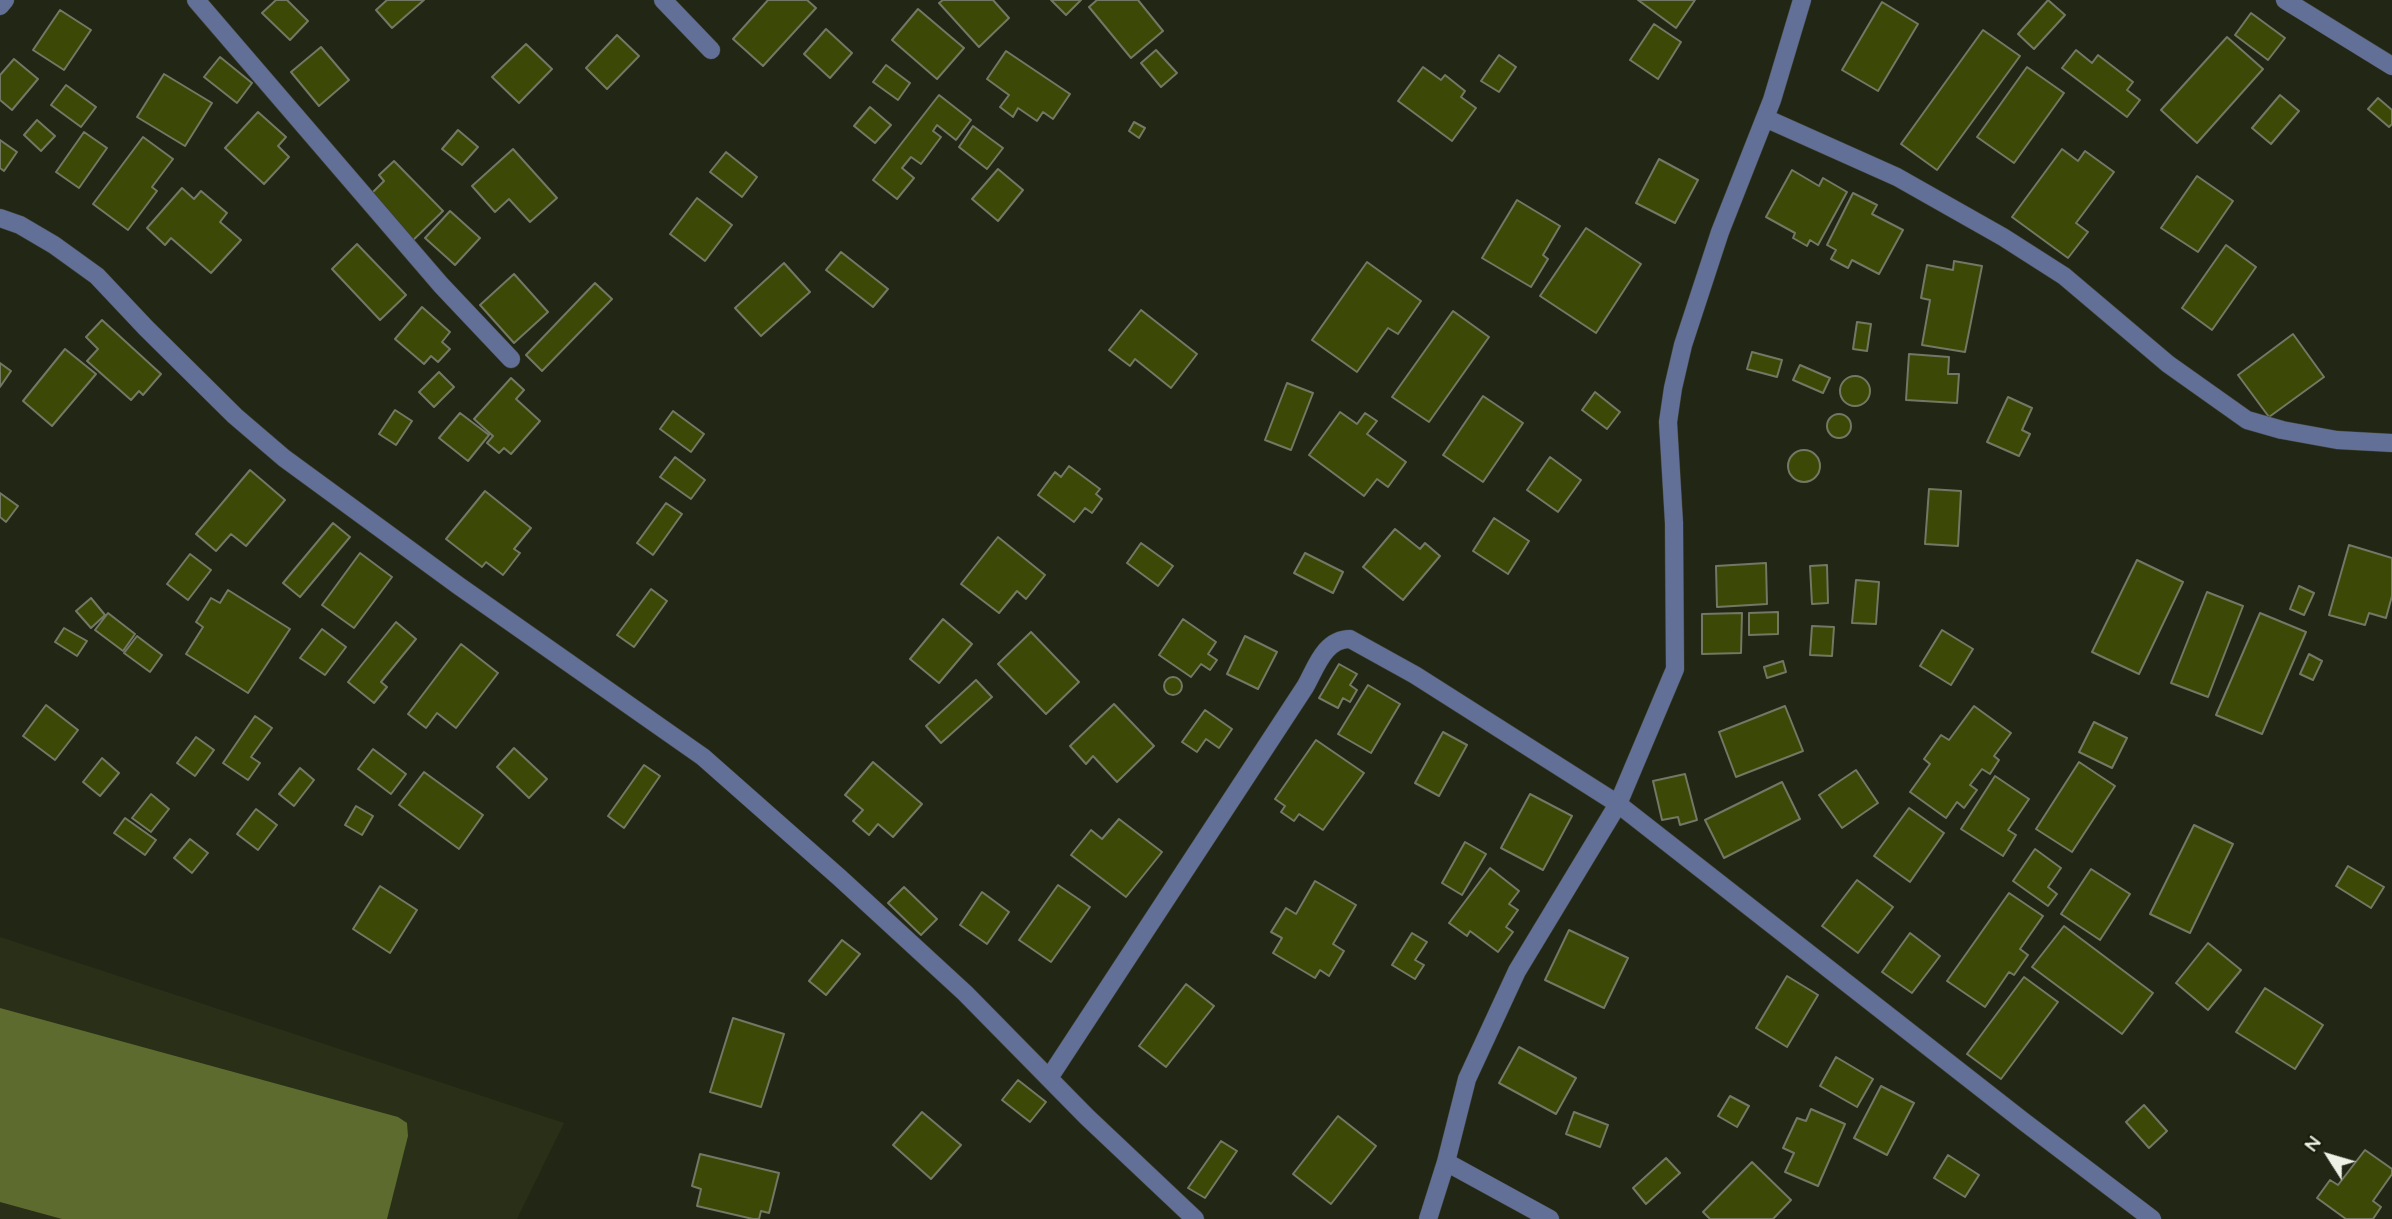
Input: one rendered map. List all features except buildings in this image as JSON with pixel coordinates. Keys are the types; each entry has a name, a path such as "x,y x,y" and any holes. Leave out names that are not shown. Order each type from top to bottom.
{"street":[{"path":"0,6 5,0"},
{"path":"196,0 441,285 511,359"},
{"path":"663,0 711,50"},
{"path":"1428,1219 1446,1162 1466,1079 1517,971 1618,804 1675,668 1674,523 1668,422 1673,388 1683,345 1720,232 1765,118 1802,0"},
{"path":"2285,0 2392,66"},
{"path":"1765,118 1897,177 2003,237 2064,276 2168,364 2247,420 2282,430 2337,440 2392,443"},
{"path":"0,218 20,225 54,245 97,276 235,416 284,458 459,586 703,757 965,993 1049,1079 1195,1219"},
{"path":"1049,1079 1305,687 1328,646 1339,639 1350,639 1415,675 1618,804 2152,1219"},
{"path":"1446,1162 1550,1219"}],"shaded area":[{"path":"0,937 564,1123 517,1219 0,1219"},
{"path":"0,1008 398,1117 407,1123 408,1136 387,1219 62,1219 0,1202"}]}
